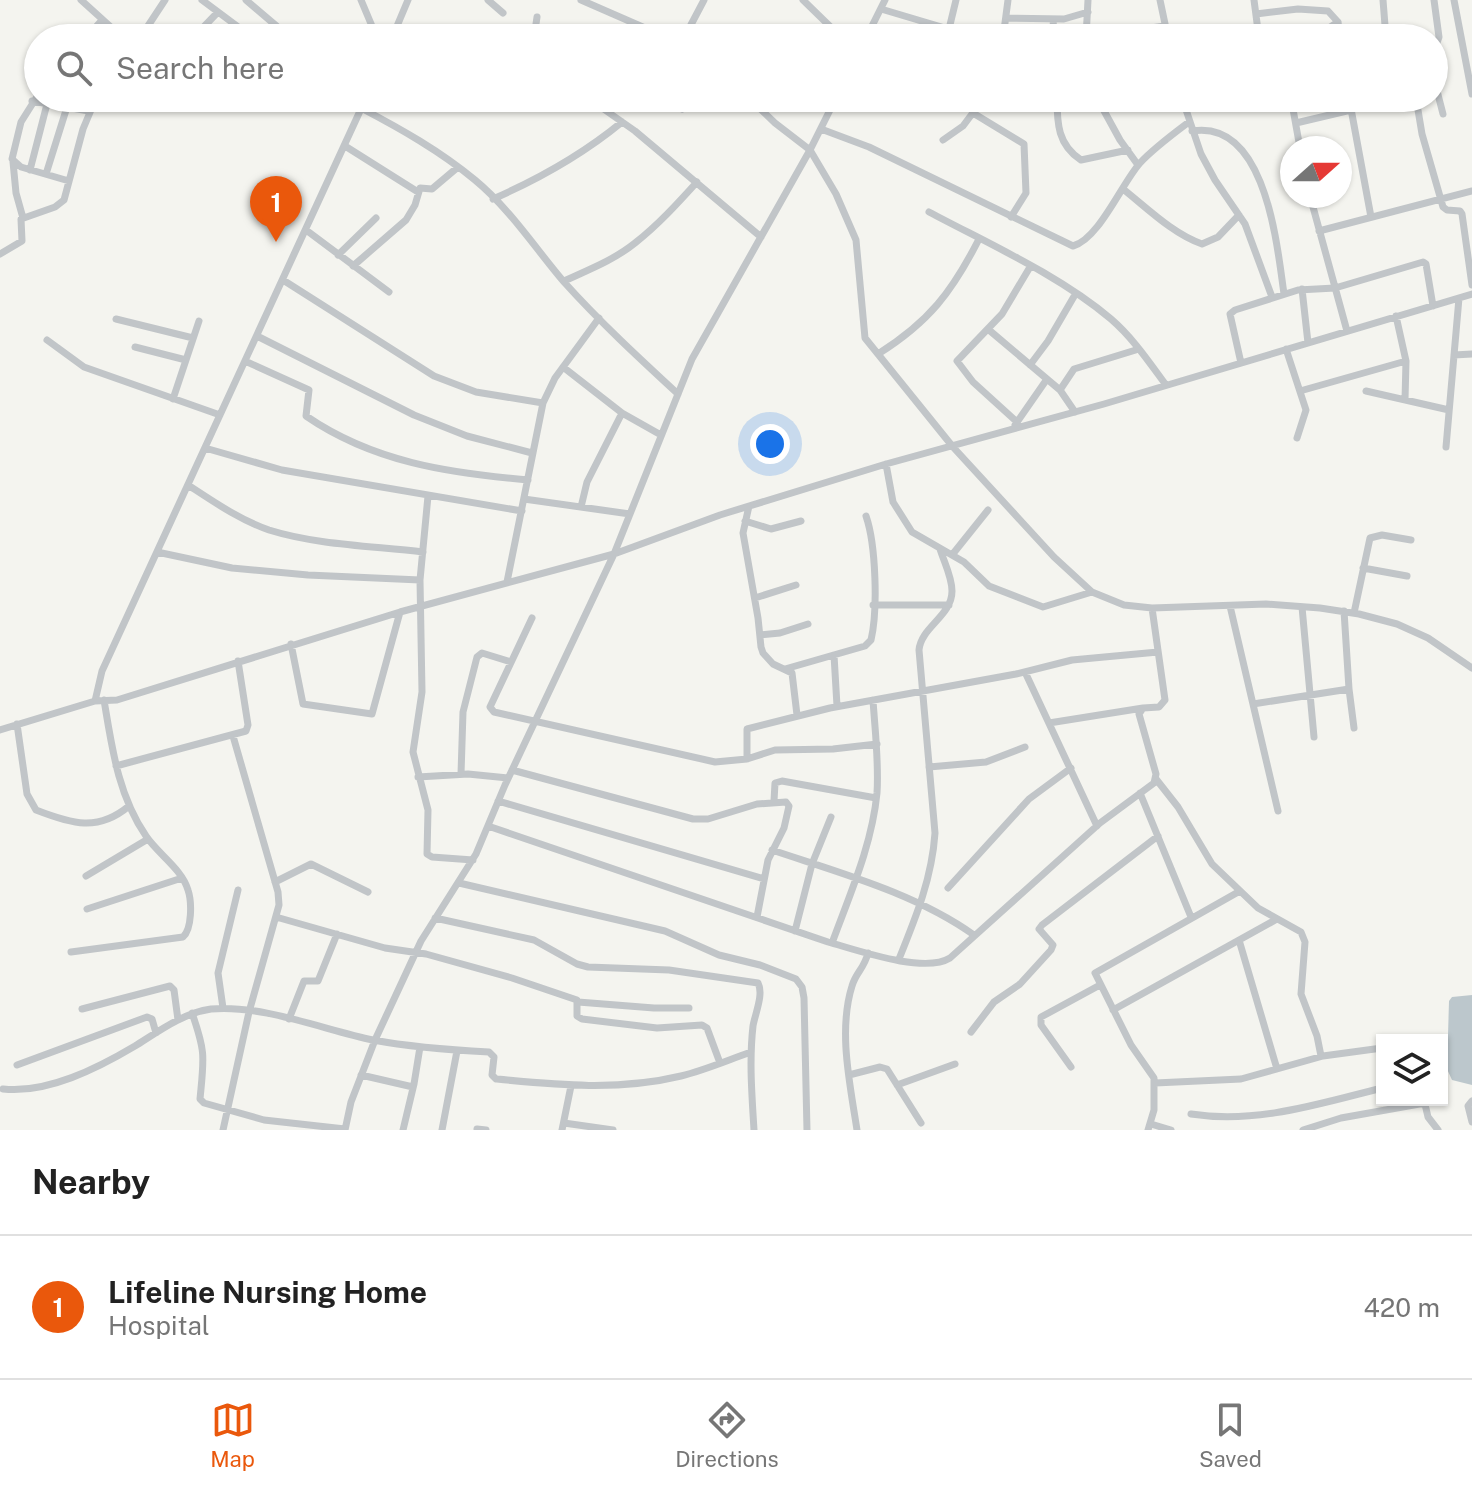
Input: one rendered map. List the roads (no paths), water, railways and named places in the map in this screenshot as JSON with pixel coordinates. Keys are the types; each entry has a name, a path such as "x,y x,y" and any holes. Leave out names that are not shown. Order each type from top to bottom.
{"street":[{"path":"81,0 107,24"},
{"path":"149,24 165,0"},
{"path":"202,0 234,24"},
{"path":"246,0 274,24"},
{"path":"361,0 371,24"},
{"path":"398,24 408,0"},
{"path":"488,0 503,13"},
{"path":"581,0 636,24"},
{"path":"691,24 704,0"},
{"path":"803,0 828,24"},
{"path":"873,24 885,0"},
{"path":"950,24 956,0"},
{"path":"1005,24 1008,0"},
{"path":"1087,24 1088,0"},
{"path":"1160,0 1165,24"},
{"path":"1254,0 1257,24"},
{"path":"1383,0 1385,24"},
{"path":"1434,0 1438,24"},
{"path":"1454,0 1472,90"},
{"path":"881,9 932,24"},
{"path":"1256,14 1319,9 1328,11 1338,22 1335,24"},
{"path":"206,24 218,12"},
{"path":"1006,18 1053,19 1088,12"},
{"path":"536,24 537,17"},
{"path":"1053,19 1053,24"},
{"path":"98,24 102,20"},
{"path":"23,218 14,185 13,162 15,139 27,112"},
{"path":"30,170 45,112"},
{"path":"46,174 65,112"},
{"path":"0,254 22,241 20,223 23,218 62,203 89,112"},
{"path":"71,952 186,936 190,900 182,878 148,839 129,806 116,766 100,700 102,671 359,112"},
{"path":"369,112 408,132 458,167 493,199 599,318 678,394"},
{"path":"608,112 761,237"},
{"path":"764,112 810,150 836,194 856,240 865,338 953,447 1054,557 1092,592 1124,605 1152,608 1302,607 1344,611 1397,624 1428,638 1472,668"},
{"path":"192,1013 205,1057 200,1099 204,1103 227,1112 290,1124 345,1129 375,1040 416,952 473,860 614,554 692,359 829,112"},
{"path":"1058,112 1058,126 1070,153 1081,160 1128,150"},
{"path":"1105,112 1138,165"},
{"path":"1186,112 1215,180 1239,215 1254,246 1272,297"},
{"path":"1294,112 1298,136"},
{"path":"1296,123 1342,112"},
{"path":"1351,112 1371,217"},
{"path":"1418,112 1445,210 1461,212 1472,285"},
{"path":"943,140 963,126 973,113 1024,144 1026,193 1011,217"},
{"path":"493,199 563,166 622,122"},
{"path":"821,129 869,147 1058,241 1076,246 1111,208 1138,165 1189,122"},
{"path":"1192,131 1204,129 1217,132 1230,139 1250,162 1271,209 1284,294"},
{"path":"345,146 418,192"},
{"path":"13,162 69,181"},
{"path":"353,266 406,220 421,187 428,190 435,188 458,167"},
{"path":"564,281 634,244 667,215 697,182"},
{"path":"1123,189 1202,244 1218,237 1239,215"},
{"path":"1319,231 1472,191"},
{"path":"1313,208 1347,331"},
{"path":"929,212 1076,293 1111,319 1166,385"},
{"path":"338,255 376,218"},
{"path":"306,230 389,292"},
{"path":"878,354 935,310 953,287 979,239"},
{"path":"1241,363 1230,314 1272,297 1302,289 1335,288 1423,262 1426,264 1433,306"},
{"path":"1017,422 958,364 961,356 1002,314 1030,267"},
{"path":"283,280 434,376 476,392 543,403"},
{"path":"1302,289 1308,343"},
{"path":"1030,365 1076,293"},
{"path":"0,730 100,700 117,700 291,644 614,554 749,506 886,464 1075,412 1472,294"},
{"path":"1446,447 1459,298"},
{"path":"1396,316 1406,361 1405,400"},
{"path":"507,582 543,403 563,367 599,318"},
{"path":"116,319 193,338"},
{"path":"173,399 199,321"},
{"path":"989,330 1060,390 1075,412"},
{"path":"257,336 414,415 467,436 532,453"},
{"path":"47,340 84,367 220,415"},
{"path":"135,347 186,360"},
{"path":"1060,390 1074,369 1139,349"},
{"path":"1286,349 1306,413 1297,438"},
{"path":"1454,355 1472,354"},
{"path":"245,361 309,390 306,416 348,442 393,459 451,472 528,480"},
{"path":"1300,391 1406,361"},
{"path":"563,367 622,413 661,435"},
{"path":"1012,430 1047,379"},
{"path":"1366,391 1449,410"},
{"path":"581,507 587,482 622,413"},
{"path":"205,448 282,470 522,511"},
{"path":"886,464 893,502 918,538 964,562 989,586 1038,607 1092,592"},
{"path":"188,485 227,511 270,530 326,541 423,552"},
{"path":"428,496 420,580 422,692 413,752 428,810 429,856 473,860"},
{"path":"524,499 630,514"},
{"path":"749,506 744,542 763,653 773,664 793,675 797,715"},
{"path":"952,555 988,510"},
{"path":"785,669 868,644 872,636 873,542 866,516"},
{"path":"745,521 771,529 801,521"},
{"path":"1354,613 1368,543 1373,536 1411,540"},
{"path":"899,959 920,905 933,858 935,833 920,642 949,605 952,586 940,549"},
{"path":"157,552 232,568 420,580"},
{"path":"1363,568 1407,576"},
{"path":"755,598 796,585"},
{"path":"873,605 949,605"},
{"path":"1230,606 1278,811"},
{"path":"1302,607 1314,737"},
{"path":"1049,723 1159,707 1165,700 1152,608"},
{"path":"1344,611 1354,728"},
{"path":"291,644 303,704 372,714 400,612"},
{"path":"532,618 490,709 715,762 747,759 775,750 833,749 877,744"},
{"path":"760,635 780,633 808,624"},
{"path":"747,759 747,729 797,715 1025,672 1072,660 1158,652"},
{"path":"461,774 463,712 478,654 511,662"},
{"path":"834,655 837,706"},
{"path":"116,766 246,731 248,725 238,661"},
{"path":"1025,672 1097,826"},
{"path":"1253,704 1349,689"},
{"path":"832,943 867,846 876,798 877,744 873,700"},
{"path":"1143,708 1139,714 1140,720 1156,779 1178,807 1205,855 1258,908 1296,929 1303,937 1301,994 1321,1056"},
{"path":"17,724 27,794 36,810 82,824 92,824 112,819 129,806"},
{"path":"223,1130 249,1012 279,899 233,736"},
{"path":"929,767 986,762 1025,747"},
{"path":"948,888 1029,799 1071,768"},
{"path":"418,777 510,774 702,820 738,808 774,801 786,802 789,806 784,828 772,850 757,917"},
{"path":"488,826 832,943 929,964 950,958 1097,826 1156,779"},
{"path":"774,801 775,783 782,781 876,798"},
{"path":"1140,793 1191,917"},
{"path":"498,801 764,879"},
{"path":"795,931 812,864 831,817"},
{"path":"971,1032 994,1002 1020,984 1051,950 1053,945 1040,931 1042,925 1158,836"},
{"path":"86,876 148,839"},
{"path":"772,850 856,878 920,905 974,935"},
{"path":"275,882 311,864 368,892"},
{"path":"87,909 182,878"},
{"path":"459,883 665,931 719,955 760,965 796,979 802,987 804,998 807,1130"},
{"path":"223,1008 218,973 238,890"},
{"path":"1171,1130 1149,1127 1155,1100 1152,1071 1131,1045 1095,976 1096,971 1240,891"},
{"path":"276,917 385,948 416,952 512,978 578,1002 689,1008"},
{"path":"435,918 534,940 588,967 669,970 758,983 761,990 751,1052 754,1130"},
{"path":"1113,1010 1277,919"},
{"path":"289,1019 304,981 319,980 337,934"},
{"path":"1239,940 1277,1069"},
{"path":"857,1130 847,1055 849,999 868,953"},
{"path":"1071,1067 1041,1025 1041,1017 1100,985"},
{"path":"82,1009 170,986 174,990 178,1020"},
{"path":"578,1002 577,1014 582,1019 633,1027 705,1026 720,1063"},
{"path":"3,1089 33,1087 68,1078 104,1063 192,1013 223,1008 289,1019 375,1040 491,1053 494,1057 492,1075 496,1079 571,1086 608,1087 680,1076 751,1052"},
{"path":"17,1065 147,1017 152,1019 156,1033"},
{"path":"403,1130 420,1047"},
{"path":"1155,1083 1241,1079 1321,1056 1376,1049"},
{"path":"442,1130 457,1051"},
{"path":"897,1085 955,1064"},
{"path":"849,1075 883,1068 921,1123"},
{"path":"361,1075 413,1087"},
{"path":"571,1086 563,1126 613,1130"},
{"path":"1191,1114 1216,1118 1258,1117 1376,1089"},
{"path":"1472,1101 1468,1106 1472,1122"},
{"path":"1303,1130 1341,1118 1400,1106"},
{"path":"1425,1106 1428,1117 1438,1130"}],"place":[{"name":"Lifeline Nursing Home","path":"276,242"}]}
